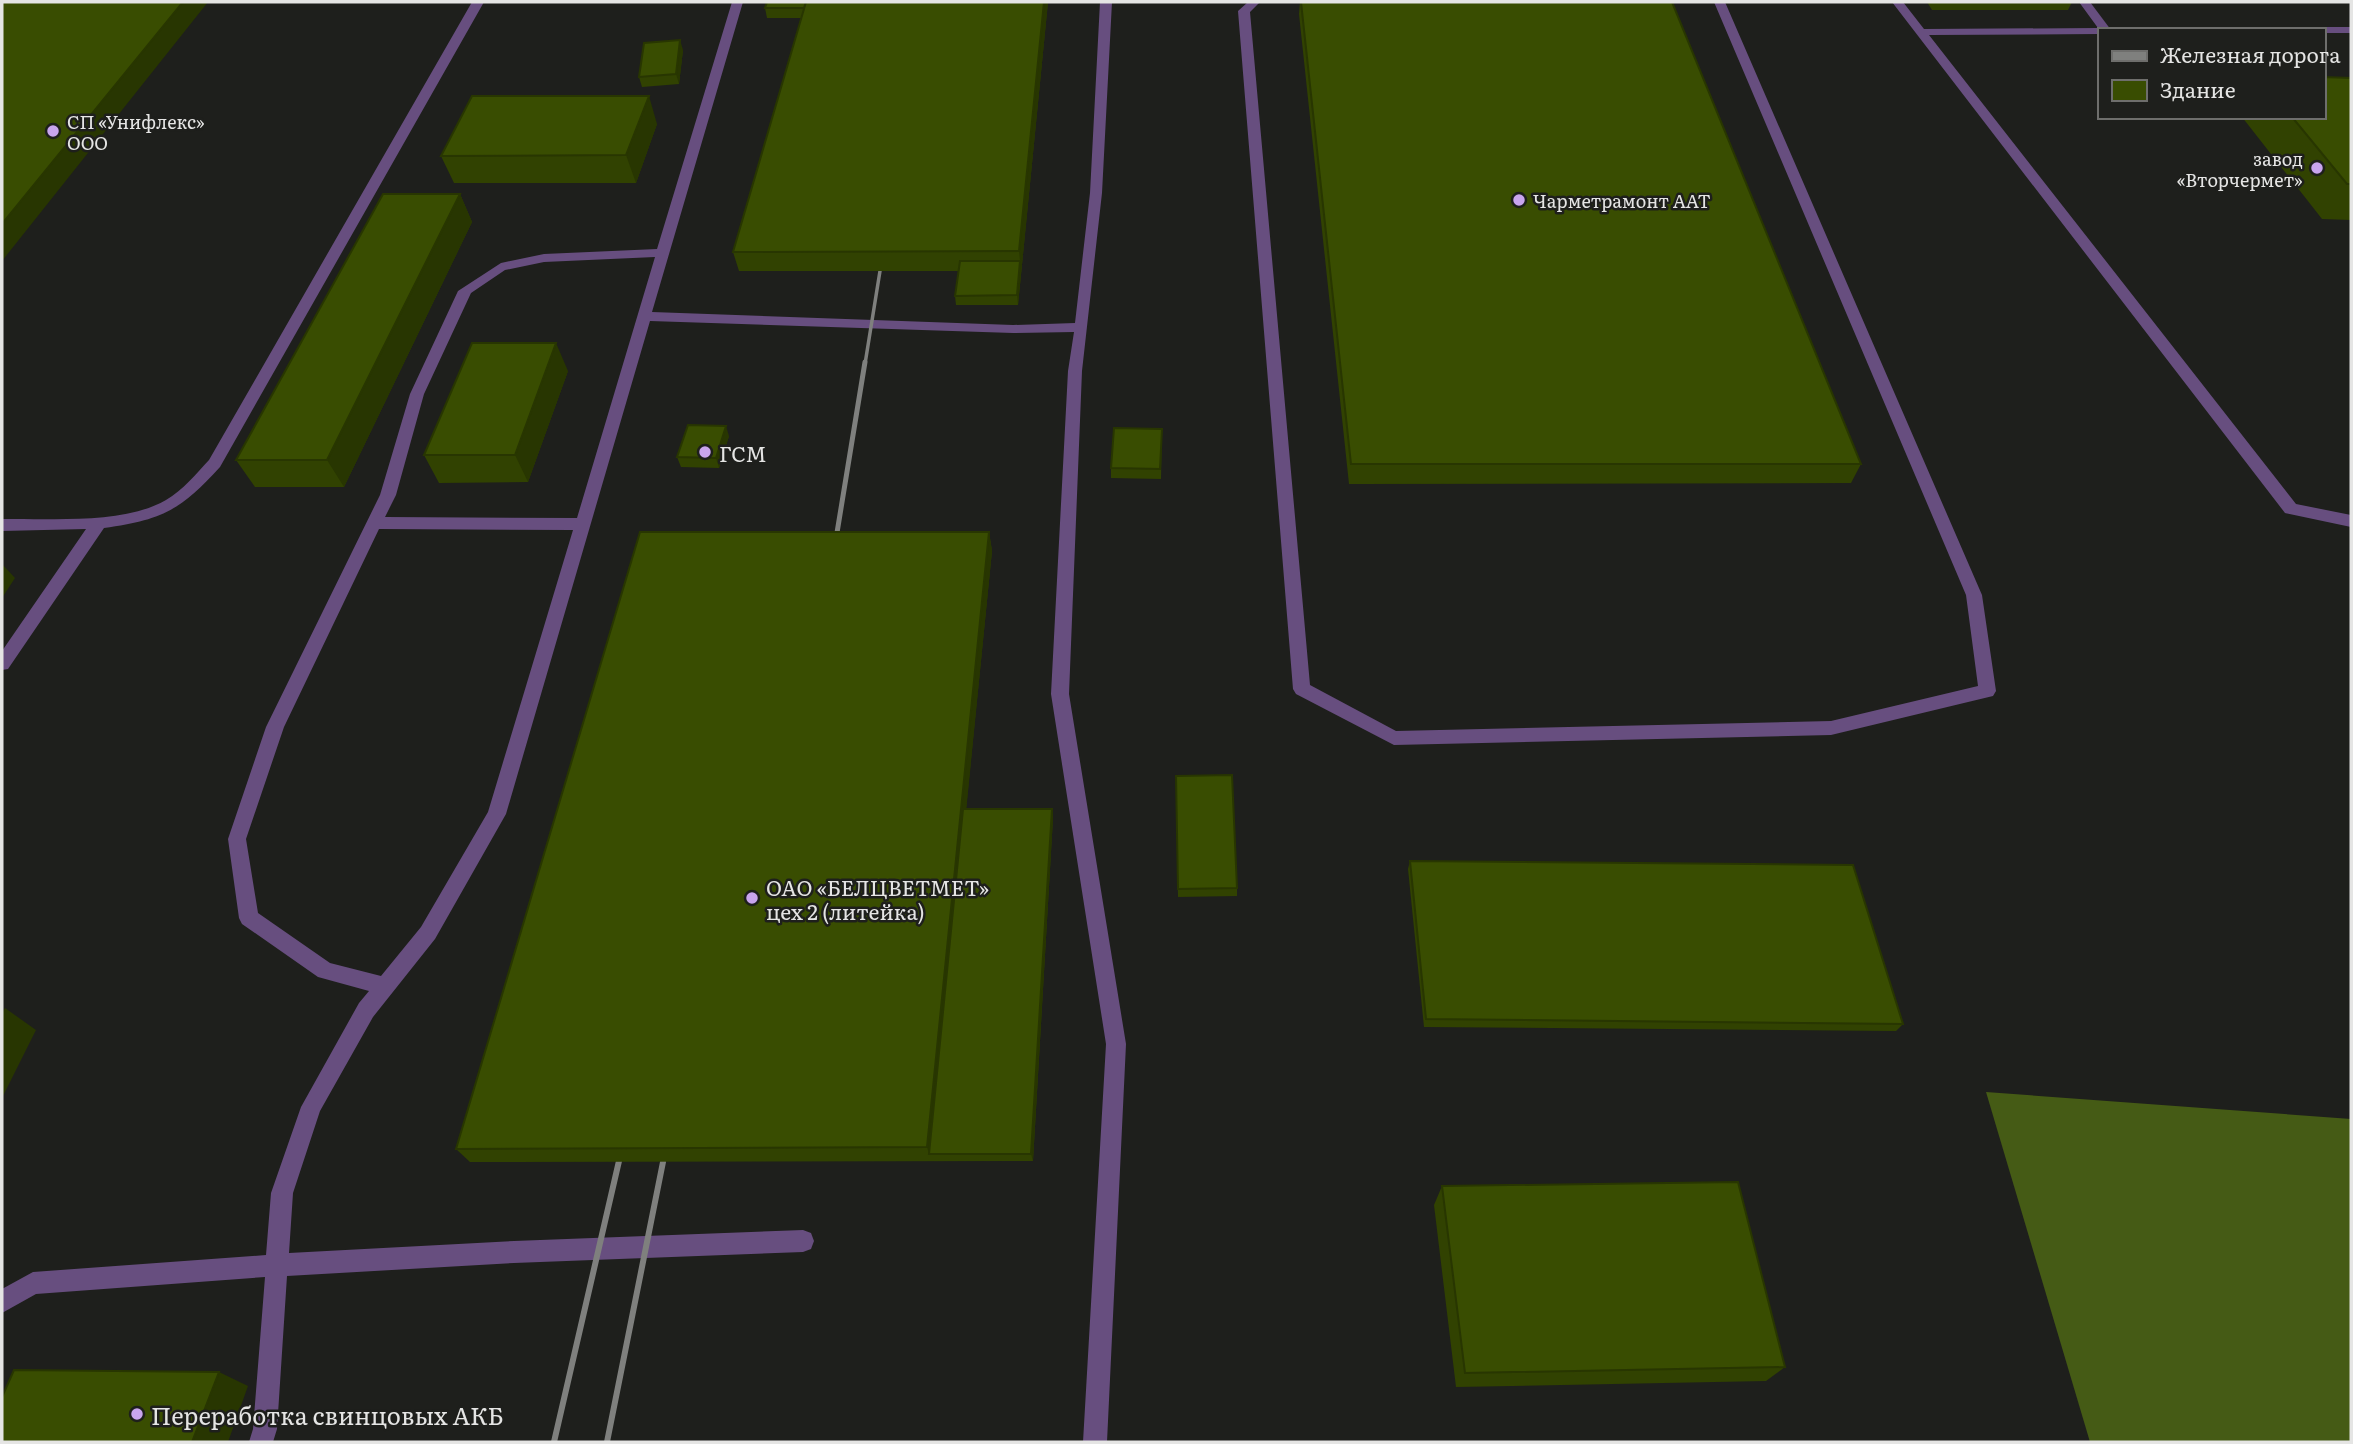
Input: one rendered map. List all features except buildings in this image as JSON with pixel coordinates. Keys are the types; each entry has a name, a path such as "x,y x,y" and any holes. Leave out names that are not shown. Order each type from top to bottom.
{"lane":[{"path":"2,525 124,520 163,509 184,495 215,463 478,2"},
{"path":"261,1442 265,1429 282,1193 311,1107 366,1010 428,933 496,814 737,2"},
{"path":"1095,1442 1116,1044 1060,694 1075,371 1096,193 1106,2"},
{"path":"1254,2 1244,11 1302,688 1394,738 1831,728 1987,691 1974,594 1720,2"},
{"path":"1897,2 2291,509 2351,521"},
{"path":"2085,2 2104,28"},
{"path":"2325,30 2351,30"},
{"path":"1920,32 2098,31"},
{"path":"386,986 325,971 249,918 237,839 275,727 388,495 417,394 465,292 500,267 544,258 663,253"},
{"path":"643,316 1013,328 1082,327"},
{"path":"2,664 100,521"},
{"path":"374,523 582,524"},
{"path":"2,1301 33,1283 278,1264 647,1245 803,1241"}],"green space":[{"path":"1986,1092 2351,1119 2351,1442 2090,1442"}],"railway":[{"path":"865,364 880,271"},
{"path":"834,551 865,362"},
{"path":"554,1442 619,1161"},
{"path":"607,1442 663,1162"}],"place":[{"name":"СП «Унифлекс» ООО","path":"53,131"},
{"name":"завод «Вторчермет»","path":"2317,168"},
{"name":"Чарметрамонт ААТ","path":"1519,200"},
{"name":"ГСМ","path":"705,452"},
{"name":"ОАО «БЕЛЦВЕТМЕТ» цех 2 (литейка)","path":"752,898"},
{"name":"Переработка свинцовых АКБ","path":"137,1414"}]}
